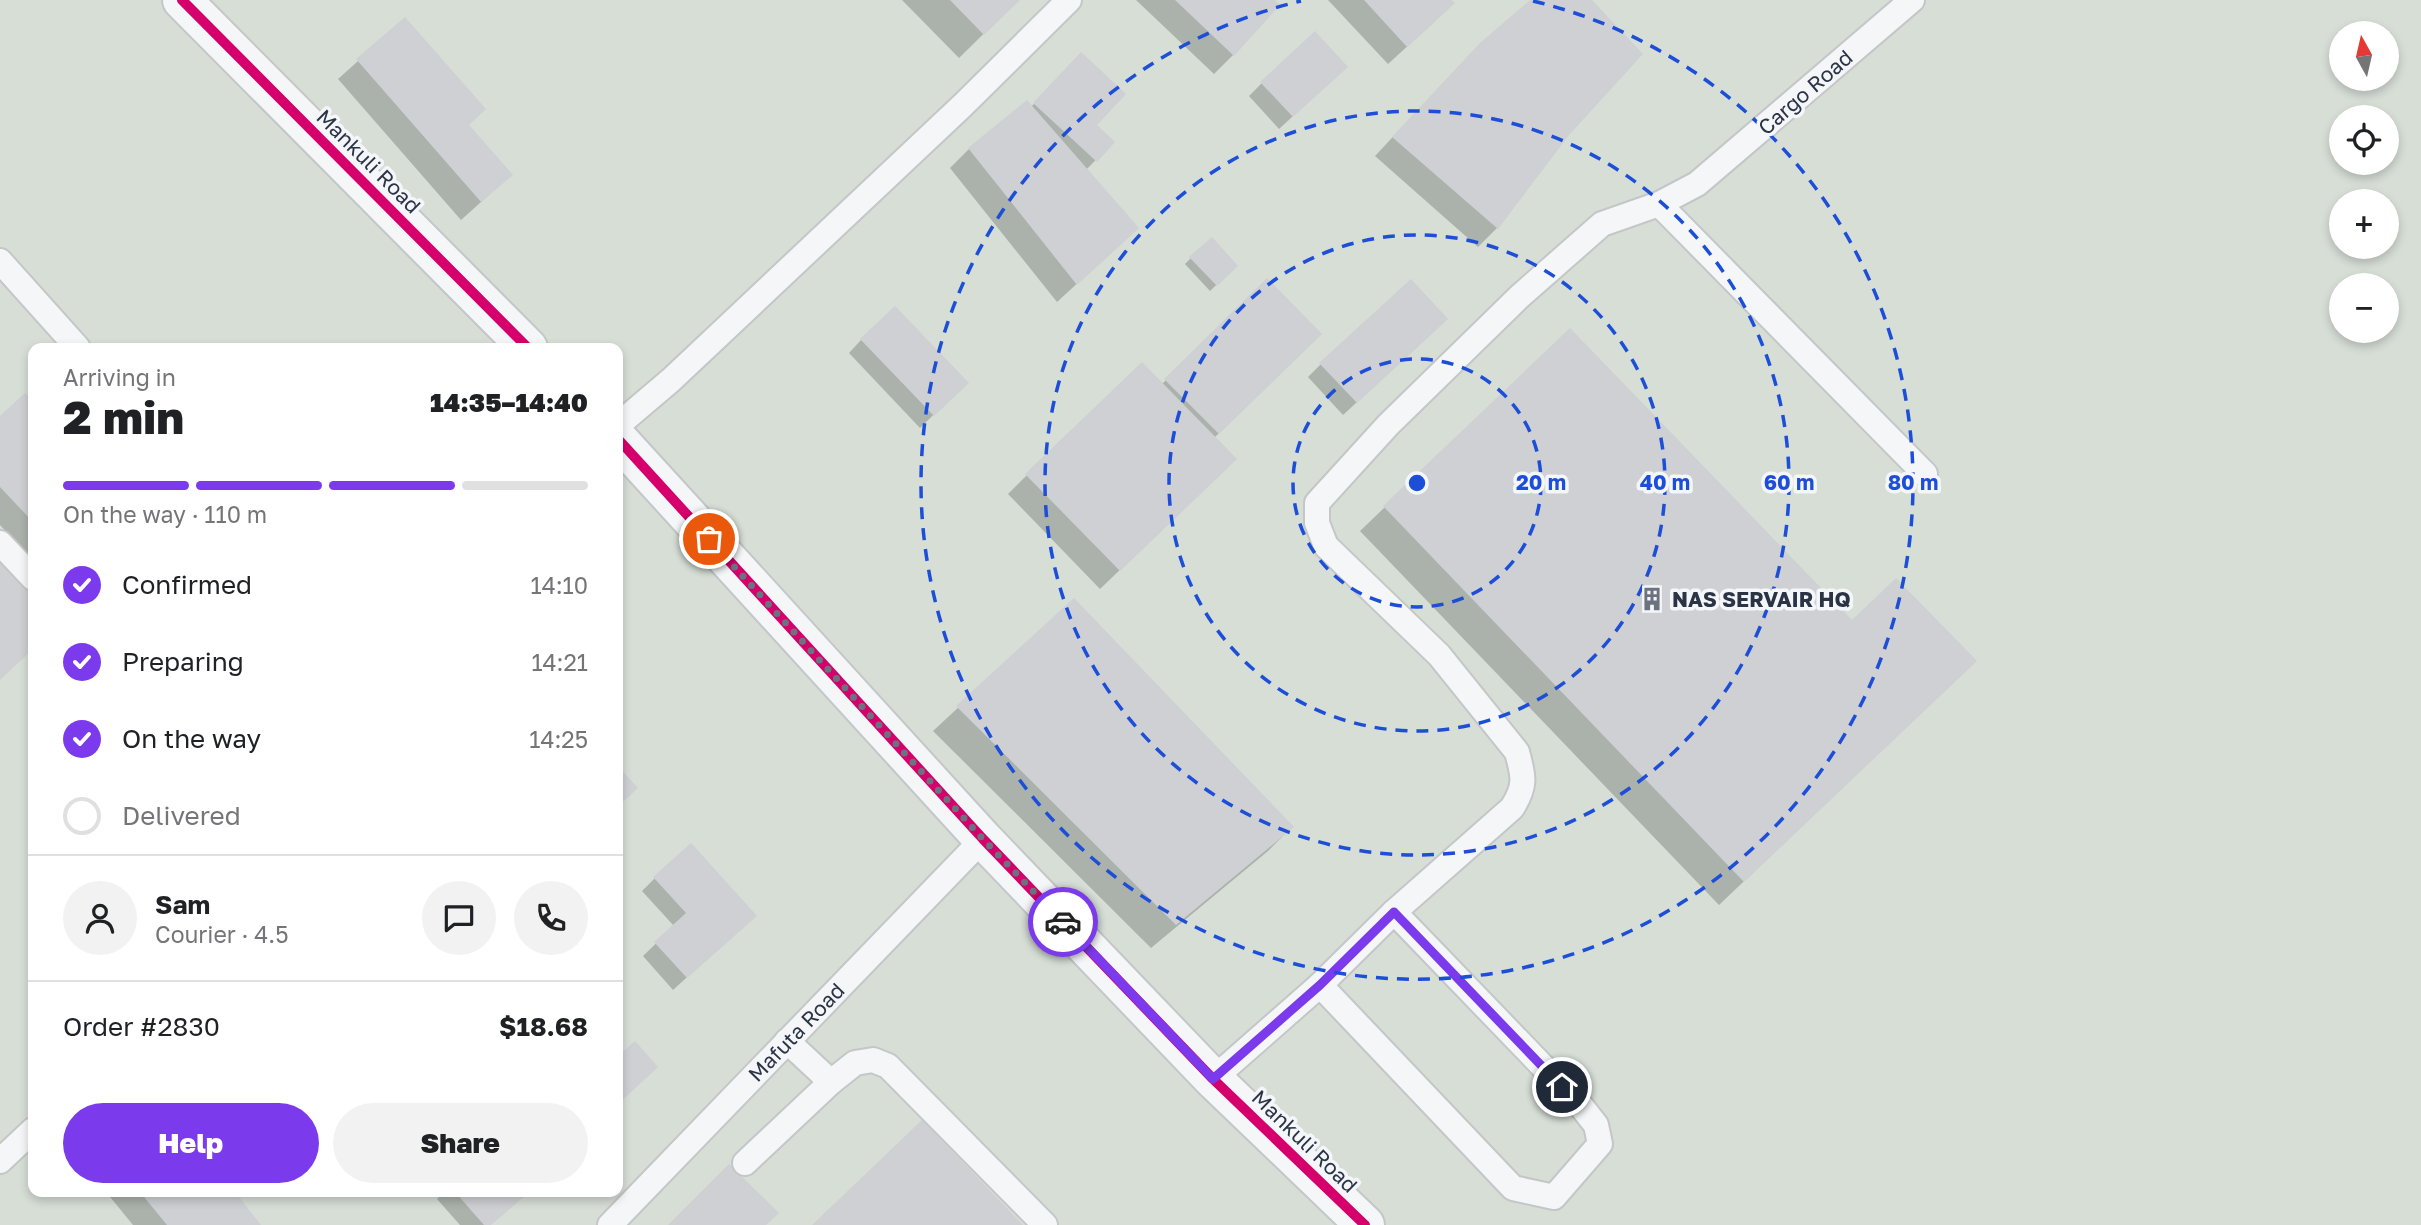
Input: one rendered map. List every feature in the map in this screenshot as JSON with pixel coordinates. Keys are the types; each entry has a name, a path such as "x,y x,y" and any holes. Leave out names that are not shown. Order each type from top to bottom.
{"street":[{"name":"Mankuli Road","path":"182,0 523,343"},
{"name":"Mankuli Road","path":"623,444 983,839 1213,1079 1365,1225"}],"lane":[{"path":"623,421 671,380 963,105 1069,0"},
{"name":"Cargo Road","path":"1394,912 1511,808 1522,791 1522,771 1517,752 1438,655 1326,546 1317,523 1317,503 1388,425 1519,297 1602,223 1660,204 1697,184 1912,0"},
{"path":"1660,204 1925,474"},
{"path":"0,261 74,343"},
{"path":"0,543 28,573"},
{"name":"Mafuta Road","path":"610,1225 983,839"},
{"path":"1213,1079 1320,985 1394,912 1581,1106 1596,1125 1600,1144 1555,1197 1513,1188 1320,985"},
{"path":"787,1041 831,1082"},
{"path":"745,1163 831,1082 855,1063 873,1060 888,1066 1045,1225"},
{"path":"0,1161 28,1135"}],"shaded area":[{"path":"0,0 2421,0 2421,1225 0,1225"}],"building":[{"path":"950,0 1020,0 984,35"},
{"path":"1175,0 1275,0 1280,5 1234,56"},
{"path":"1364,0 1452,0 1455,3 1407,47"},
{"path":"1530,0 1592,0 1643,54 1569,135 1498,229 1392,137 1480,43"},
{"path":"405,17 486,109 469,125 513,175 481,202 356,59"},
{"path":"1315,31 1348,67 1293,117 1260,82"},
{"path":"1081,52 1126,94 1097,125 1115,142 1097,162 1033,103"},
{"path":"1027,100 1139,228 1077,285 968,148"},
{"path":"1212,237 1238,266 1217,286 1189,257"},
{"path":"1267,278 1322,334 1219,434 1164,379"},
{"path":"1411,279 1448,319 1357,403 1319,363"},
{"path":"895,306 969,383 934,416 860,339"},
{"name":"NAS SERVAIR HQ","path":"1570,328 1852,620 1896,578 1977,661 1744,882 1383,506"},
{"path":"1142,362 1237,459 1120,571 1025,474"},
{"path":"25,393 28,396 28,517 0,487 0,416"},
{"path":"0,561 28,591 28,654 0,680"},
{"path":"1074,598 1294,827 1176,925 956,706"},
{"path":"623,772 638,788 623,802"},
{"path":"691,843 757,916 687,978 654,942 686,913 653,877"},
{"path":"635,1041 658,1067 623,1099 623,1052"},
{"path":"922,1120 1023,1225 812,1225"},
{"path":"729,1164 779,1213 766,1225 668,1225"},
{"path":"144,1197 239,1197 261,1225 167,1225"},
{"path":"459,1197 523,1197 491,1225 484,1225"}],"cycle path":[{"path":"182,0 523,343"},
{"path":"623,444 983,839 1213,1079 1365,1225"}],"way so far":[{"path":"709,539 983,839 1063,922"}],"place":[{"name":"NAS SERVAIR HQ","path":"1652,599"}],"route":[{"path":"1063,922 1213,1079 1320,985 1394,912 1562,1087"}]}
